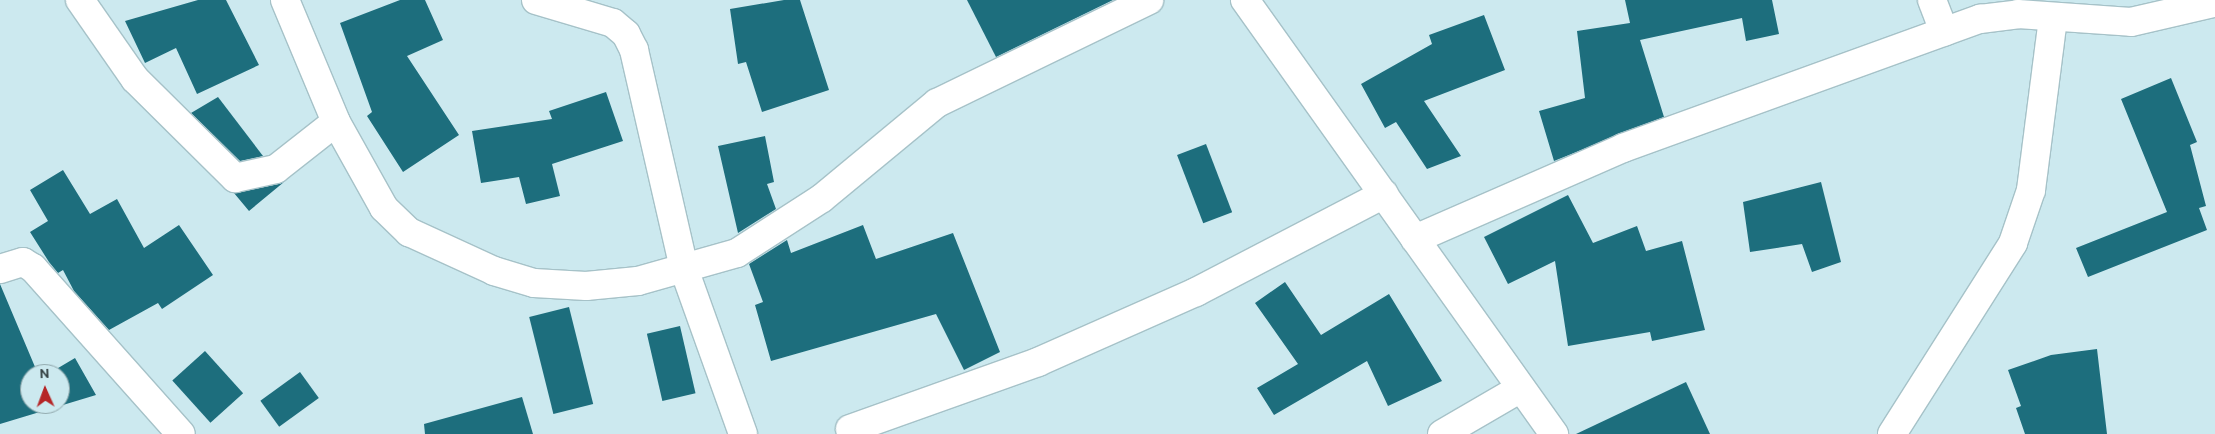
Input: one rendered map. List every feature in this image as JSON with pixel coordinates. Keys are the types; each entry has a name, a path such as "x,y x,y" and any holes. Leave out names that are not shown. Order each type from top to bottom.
{"street":[{"path":"80,0 135,79 235,178 276,169 336,122"},
{"path":"285,0 336,122 384,208 409,232 494,271 534,283 586,286 638,281 737,253 822,198 937,103 1149,0"},
{"path":"536,0 613,23 626,34 643,78 684,268 743,434"},
{"path":"1245,0 1554,434"},
{"path":"1932,0 1944,32"},
{"path":"1415,239 1623,148 1944,32 1998,15 2131,22 2214,3"},
{"path":"1892,434 2013,243 2031,190 2053,18"},
{"path":"845,432 1038,362 1196,292 1384,194"},
{"path":"0,269 23,262 33,268 181,434"},
{"path":"1442,434 1521,388"}],"building":[{"path":"198,0 226,0 259,65 197,94 176,48 145,63 125,21"},
{"path":"400,0 425,0 443,40 407,56 459,135 403,172 367,116 372,112 340,23"},
{"path":"784,0 800,0 829,90 762,112 746,62 738,64 730,9"},
{"path":"967,0 1113,0 996,57"},
{"path":"1625,0 1772,0 1779,34 1746,41 1742,18 1640,40 1664,117 1554,161 1539,111 1585,98 1577,31 1630,23"},
{"path":"1484,15 1505,70 1424,101 1461,156 1427,169 1396,122 1385,128 1361,84 1432,44 1429,35"},
{"path":"2171,78 2197,142 2190,145 2206,206 2199,208 2207,230 2088,277 2076,248 2167,212 2121,99"},
{"path":"606,92 623,141 552,164 560,196 526,204 519,177 481,183 472,131 552,119 549,111"},
{"path":"218,97 263,156 240,161 191,113"},
{"path":"765,136 774,182 767,184 776,209 738,233 718,146"},
{"path":"1206,144 1232,212 1203,223 1177,155"},
{"path":"63,170 90,214 117,199 144,248 179,225 213,275 162,309 158,303 109,330 74,291 63,270 58,273 49,262 30,232 48,221 30,190"},
{"path":"284,182 249,211 234,193 279,184"},
{"path":"1821,182 1841,262 1812,272 1802,244 1750,252 1743,202"},
{"path":"1568,195 1593,243 1637,226 1646,251 1682,241 1705,330 1652,341 1650,332 1568,346 1555,261 1508,284 1484,237"},
{"path":"863,225 876,259 953,233 1000,352 964,370 936,314 771,361 755,305 763,302 749,264 787,240 791,253"},
{"path":"1285,282 1321,335 1389,294 1442,381 1388,406 1367,361 1274,415 1257,388 1298,364 1255,303"},
{"path":"0,284 34,364 20,364 20,414 33,414 0,424"},
{"path":"569,307 593,404 553,414 529,317"},
{"path":"680,326 696,393 662,401 647,334"},
{"path":"2097,349 2107,434 2025,434 2016,408 2021,406 2008,370 2051,355"},
{"path":"205,351 243,393 210,423 172,380"},
{"path":"75,358 96,395 70,403 70,364 65,364"},
{"path":"300,372 319,398 279,427 260,401"},
{"path":"1686,382 1710,434 1576,434"},
{"path":"522,397 533,434 425,434 424,424"}]}
